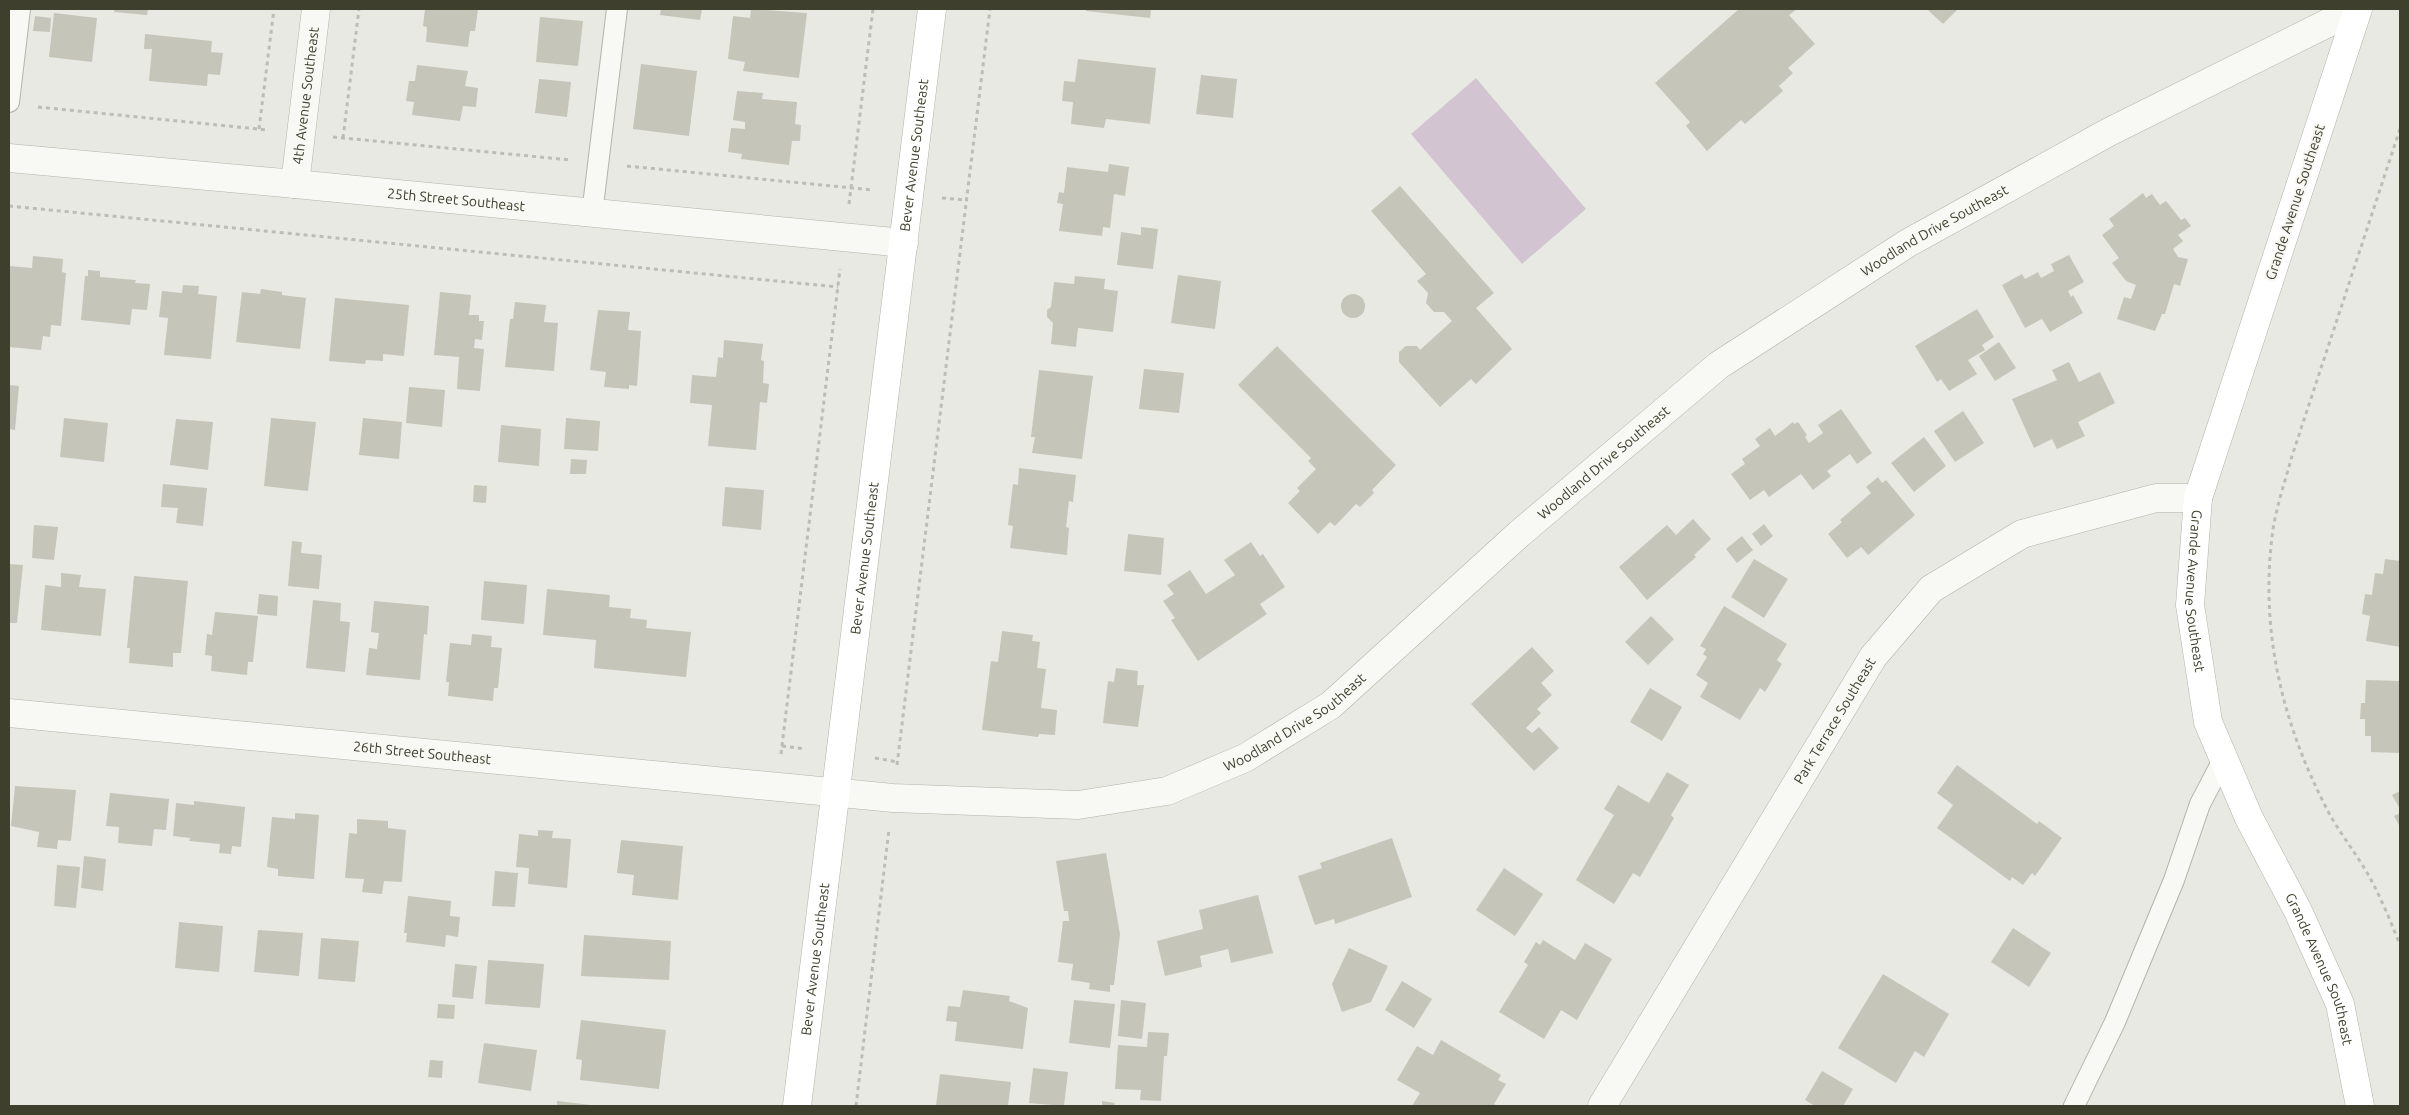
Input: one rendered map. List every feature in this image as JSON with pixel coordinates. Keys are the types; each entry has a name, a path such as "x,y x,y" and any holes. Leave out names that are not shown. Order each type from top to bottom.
{"street":[{"name":"4th Avenue Southeast","path":"295,184 316,9"},
{"name":"Bever Avenue Southeast","path":"798,1106 932,9"},
{"name":"Grande Avenue Southeast","path":"2357,9 2198,498 2190,604 2208,722 2249,818 2298,911 2340,1004 2360,1106"},
{"name":"Woodland Drive Southeast","path":"836,792 893,798 1078,805 1167,791 1245,758 1331,705 1519,534 1719,365 1908,243 2109,132 2357,9"},
{"name":"25th Street Southeast","path":"9,158 904,243"},
{"name":"Park Terrace Southeast","path":"1602,1106 1872,657 1930,589 2022,534 2156,498 2198,498"},
{"name":"26th Street Southeast","path":"9,713 836,792"}],"lane":[{"path":"9,102 20,9"},
{"path":"592,214 617,9"},
{"path":"2074,1106 2115,1022 2174,880 2200,804 2224,758"}],"path":[{"path":"259,129 274,9"},
{"path":"342,138 358,9"},
{"path":"848,211 873,9"},
{"path":"896,770 990,9"},
{"path":"32,107 274,131"},
{"path":"2400,129 2292,456 2279,503 2272,537 2269,621 2275,670 2285,710 2305,765 2331,816 2369,876 2400,945"},
{"path":"942,198 966,200"},
{"path":"9,206 838,287"},
{"path":"780,760 841,263"},
{"path":"782,746 805,749"},
{"path":"875,758 898,762"},
{"path":"856,1106 890,823"}],"shaded area":[{"path":"1476,78 1586,209 1522,264 1411,134"}],"building":[{"path":"115,9 148,9 147,15 114,12"},
{"path":"425,9 478,9 475,31 470,31 468,47 426,42 427,27 423,26"},
{"path":"661,9 702,9 700,20 660,15"},
{"path":"751,9 807,13 799,78 743,71 745,62 728,59 733,16 750,18"},
{"path":"1086,9 1151,9 1150,18 1086,11"},
{"path":"1739,9 1797,9 1789,15 1815,44 1788,68 1793,73 1779,86 1783,91 1745,124 1741,120 1707,151 1686,126 1690,122 1655,83"},
{"path":"1927,9 1958,9 1943,24"},
{"path":"54,13 97,18 92,62 49,57"},
{"path":"35,16 51,18 50,32 33,31"},
{"path":"540,17 583,21 578,66 536,62"},
{"path":"145,34 212,41 211,52 223,53 220,75 208,74 207,86 149,81 152,49 144,49"},
{"path":"1078,59 1156,68 1150,124 1106,119 1104,128 1071,124 1073,102 1062,101 1064,81 1075,82"},
{"path":"641,64 697,71 689,136 633,129"},
{"path":"417,65 468,71 465,86 478,88 476,107 463,106 460,121 412,115 414,102 406,101 409,81 415,81"},
{"path":"1201,75 1237,79 1233,118 1196,114"},
{"path":"539,79 571,82 567,117 535,113"},
{"path":"737,91 763,93 762,99 797,102 795,124 801,125 800,141 792,141 789,165 741,159 742,154 728,152 731,128 745,129 745,122 733,120"},
{"path":"1109,164 1129,167 1125,196 1114,194 1110,228 1103,227 1102,236 1059,231 1063,204 1057,203 1059,192 1064,193 1067,167 1108,172"},
{"path":"1400,186 1494,293 1476,308 1512,349 1476,384 1471,379 1440,407 1399,362 1399,352 1406,346 1417,346 1420,350 1452,321 1444,312 1434,312 1426,303 1428,293 1417,281 1426,274 1371,211"},
{"path":"2143,193 2146,198 2152,194 2160,205 2166,201 2181,220 2185,218 2191,226 2178,235 2183,241 2173,249 2178,257 2188,259 2180,286 2174,284 2165,314 2162,314 2155,331 2117,319 2124,297 2131,299 2136,285 2126,281 2112,263 2119,258 2102,235 2114,226 2109,219"},
{"path":"1141,227 1158,229 1153,269 1117,265 1121,232 1141,235"},
{"path":"2069,255 2084,282 2068,291 2071,297 2073,295 2083,313 2050,332 2042,319 2025,328 2002,285 2022,274 2025,279 2038,272 2041,278 2054,271 2051,264"},
{"path":"33,256 63,259 62,272 66,273 61,326 51,325 50,337 43,336 41,350 9,347 9,266 32,268"},
{"path":"88,270 100,271 100,277 136,280 135,283 150,284 147,310 132,309 130,325 81,320 85,276 88,276"},
{"path":"1178,275 1221,281 1215,329 1171,323"},
{"path":"1075,276 1105,279 1104,289 1118,291 1113,332 1078,328 1076,347 1051,344 1053,323 1047,317 1047,310 1051,307 1054,282 1074,284"},
{"path":"183,285 199,286 198,294 217,296 211,359 164,355 168,318 159,317 162,291 182,293"},
{"path":"261,289 282,292 282,295 306,298 300,349 236,342 242,292 260,294"},
{"path":"440,292 471,295 469,315 479,315 479,321 484,321 482,340 475,339 474,348 484,349 480,391 457,389 459,357 434,355"},
{"path":"1353,294 1361,298 1365,306 1361,314 1353,318 1345,314 1341,306 1345,298"},
{"path":"335,298 409,305 404,356 383,354 383,361 366,360 365,364 329,361"},
{"path":"515,302 546,305 544,322 558,323 554,371 505,367 510,319 513,319"},
{"path":"1977,309 1994,337 1982,345 1985,350 1968,360 1977,374 1949,391 1941,379 1937,382 1915,346"},
{"path":"598,310 630,312 628,330 641,331 637,386 629,385 629,389 604,387 606,372 590,370"},
{"path":"724,340 763,344 761,360 764,361 763,383 769,384 767,403 760,402 756,450 708,446 712,405 690,403 692,375 716,377 718,357 723,358"},
{"path":"1999,342 2016,368 1995,381 1979,356"},
{"path":"1277,346 1396,465 1372,490 1374,493 1360,507 1356,504 1335,526 1330,522 1318,534 1288,503 1300,491 1297,488 1316,469 1308,461 1311,458 1238,385"},
{"path":"2069,362 2079,382 2100,372 2115,403 2078,422 2085,436 2057,449 2052,439 2034,448 2012,399 2057,380 2052,370"},
{"path":"1144,369 1184,373 1179,413 1139,409"},
{"path":"1039,370 1093,376 1082,459 1032,453 1035,437 1031,437"},
{"path":"9,385 19,386 15,430 9,429"},
{"path":"409,387 445,390 442,427 406,423"},
{"path":"1841,409 1872,453 1857,464 1850,454 1827,471 1831,476 1813,490 1801,474 1769,497 1764,490 1750,500 1731,474 1745,464 1742,459 1760,446 1755,439 1770,428 1775,436 1793,422 1794,424 1798,422 1807,435 1805,437 1809,443 1823,433 1818,425"},
{"path":"1963,411 1984,443 1955,462 1934,431"},
{"path":"64,418 108,423 104,462 60,457"},
{"path":"271,418 316,422 308,491 264,486"},
{"path":"363,418 402,422 399,459 359,455"},
{"path":"566,418 600,421 598,451 564,449"},
{"path":"176,419 213,422 208,470 170,465"},
{"path":"501,425 541,429 539,466 498,462"},
{"path":"1924,437 1946,466 1914,492 1891,463"},
{"path":"571,459 587,460 586,474 570,474"},
{"path":"1019,468 1076,475 1073,502 1069,501 1066,527 1069,528 1067,555 1010,548 1013,526 1008,525 1013,484 1018,485"},
{"path":"1878,477 1882,483 1886,480 1915,515 1868,555 1861,547 1847,558 1828,534 1842,522 1840,520 1871,493 1866,487"},
{"path":"163,484 207,488 203,526 176,523 178,508 161,507"},
{"path":"474,485 487,486 486,503 473,502"},
{"path":"725,487 764,490 761,530 722,526"},
{"path":"1693,519 1711,539 1694,555 1696,557 1647,600 1619,567 1667,525 1676,535"},
{"path":"1764,524 1773,536 1761,546 1752,534"},
{"path":"34,525 58,527 54,560 32,558"},
{"path":"1128,534 1164,538 1161,575 1124,571"},
{"path":"1742,536 1753,550 1737,563 1726,549"},
{"path":"292,541 302,542 301,553 322,555 319,589 288,586"},
{"path":"1251,542 1260,556 1263,554 1285,587 1260,604 1267,614 1198,661 1171,620 1175,618 1163,601 1174,594 1167,585 1190,570 1206,594 1235,575 1224,560"},
{"path":"1754,559 1788,579 1764,618 1731,597"},
{"path":"2385,559 2400,561 2400,647 2366,641 2370,616 2362,614 2365,594 2372,595 2375,573 2383,574"},
{"path":"9,564 23,565 17,623 9,623"},
{"path":"61,573 81,575 79,587 106,589 101,636 41,630 45,585 61,587"},
{"path":"134,576 188,581 181,653 173,653 173,667 129,663 130,648 127,648"},
{"path":"484,581 527,585 524,624 481,620"},
{"path":"547,589 610,595 609,607 631,609 630,618 647,620 646,628 691,632 686,677 594,668 596,640 543,635"},
{"path":"259,594 278,596 277,616 257,614"},
{"path":"313,600 341,603 340,621 350,622 345,672 306,668"},
{"path":"374,601 429,606 427,635 424,634 420,680 366,675 369,648 377,649 379,633 371,632"},
{"path":"1724,606 1787,644 1777,660 1782,664 1765,692 1760,688 1740,720 1700,697 1708,683 1696,675 1707,657 1703,654 1706,649 1700,646"},
{"path":"215,612 258,616 253,662 248,662 247,675 211,671 212,656 205,655 207,634 212,635"},
{"path":"1651,616 1674,639 1648,665 1625,642"},
{"path":"1002,631 1033,635 1032,641 1040,642 1037,668 1046,669 1041,708 1057,710 1055,735 1039,734 1038,737 982,730 991,661 998,662"},
{"path":"472,634 492,636 491,647 502,648 498,688 494,688 493,701 448,696 449,682 446,682 450,643 471,645"},
{"path":"1532,647 1554,671 1541,683 1552,695 1537,709 1541,713 1526,728 1532,733 1539,727 1559,748 1534,771 1471,704"},
{"path":"1116,668 1138,671 1137,685 1144,685 1138,727 1103,723 1108,681 1114,682"},
{"path":"2366,680 2400,681 2400,753 2371,752 2371,736 2365,736 2365,719 2360,719 2361,703 2365,703"},
{"path":"1650,688 1682,707 1662,741 1630,722"},
{"path":"1957,765 2037,824 2039,821 2062,838 2035,876 2032,873 2023,885 2012,877 2010,881 1937,828 1953,805 1937,793"},
{"path":"1667,772 1689,785 1671,815 1674,818 1640,877 1633,873 1614,904 1576,880 1614,815 1604,809 1618,785 1649,803"},
{"path":"15,786 76,790 71,841 58,840 57,849 37,847 39,832 11,826"},
{"path":"2400,791 2400,809 2392,795"},
{"path":"110,793 169,799 166,830 154,829 152,846 118,843 119,827 106,826"},
{"path":"194,801 245,807 241,847 232,846 231,854 219,853 220,844 189,841 190,838 173,836 176,803 194,805"},
{"path":"295,813 319,815 314,879 278,876 278,869 267,867 272,817 295,819"},
{"path":"2400,813 2400,827 2394,816"},
{"path":"357,819 388,821 388,828 406,830 402,882 384,881 382,894 362,892 364,879 345,878 349,833 357,834"},
{"path":"538,830 553,831 552,838 571,839 567,888 528,884 529,868 516,867 519,834 538,836"},
{"path":"1392,838 1412,897 1335,924 1334,919 1315,925 1298,876 1322,868 1320,863"},
{"path":"621,840 683,846 678,900 632,895 634,875 617,873"},
{"path":"1106,853 1120,934 1114,985 1110,985 1110,992 1089,989 1090,983 1071,980 1073,964 1058,962 1063,921 1069,921 1068,911 1064,911 1056,861"},
{"path":"84,856 106,859 103,891 81,888"},
{"path":"57,865 80,867 76,908 54,906"},
{"path":"1504,868 1543,894 1515,936 1476,910"},
{"path":"495,871 518,873 515,907 492,906"},
{"path":"1258,895 1273,953 1231,963 1228,949 1200,956 1202,967 1165,976 1157,941 1203,929 1199,910"},
{"path":"408,896 451,901 450,916 460,917 458,937 446,935 445,947 406,942 407,933 404,933"},
{"path":"179,922 223,926 219,972 175,968"},
{"path":"2013,928 2051,953 2029,987 1991,962"},
{"path":"258,930 303,933 299,976 254,972"},
{"path":"584,935 671,941 669,980 581,976"},
{"path":"321,938 359,941 355,982 318,979"},
{"path":"1543,940 1575,960 1585,943 1612,959 1577,1020 1561,1010 1544,1039 1499,1012 1528,965 1524,962 1536,942 1540,945"},
{"path":"1349,948 1388,966 1371,1002 1342,1012 1332,984"},
{"path":"488,960 544,964 540,1008 485,1004"},
{"path":"455,964 477,966 473,999 452,997"},
{"path":"1883,974 1949,1014 1924,1057 1915,1051 1896,1083 1838,1048"},
{"path":"1402,981 1432,999 1414,1028 1385,1010"},
{"path":"963,990 1010,996 1009,1001 1028,1008 1023,1049 955,1041 957,1022 946,1021 948,1006 960,1007"},
{"path":"1074,1000 1115,1004 1110,1048 1069,1043"},
{"path":"1121,1000 1146,1003 1142,1039 1118,1036"},
{"path":"438,1004 455,1005 454,1019 437,1018"},
{"path":"581,1020 666,1030 659,1089 580,1080 582,1060 576,1059"},
{"path":"1148,1032 1169,1033 1167,1056 1164,1056 1161,1101 1140,1100 1141,1090 1115,1089 1118,1045 1147,1047"},
{"path":"1441,1040 1501,1075 1498,1080 1506,1084 1494,1104 1498,1106 1412,1106 1420,1093 1397,1080 1417,1046 1433,1055"},
{"path":"484,1043 537,1050 531,1091 478,1083"},
{"path":"430,1060 443,1061 442,1078 428,1077"},
{"path":"1033,1068 1068,1072 1064,1106 1029,1103"},
{"path":"1822,1071 1853,1089 1843,1106 1815,1106 1805,1100"},
{"path":"940,1074 1011,1082 1008,1106 936,1106"},
{"path":"557,1101 591,1105 557,1106"},
{"path":"1102,1101 1115,1103 1114,1106 1102,1106"}]}
